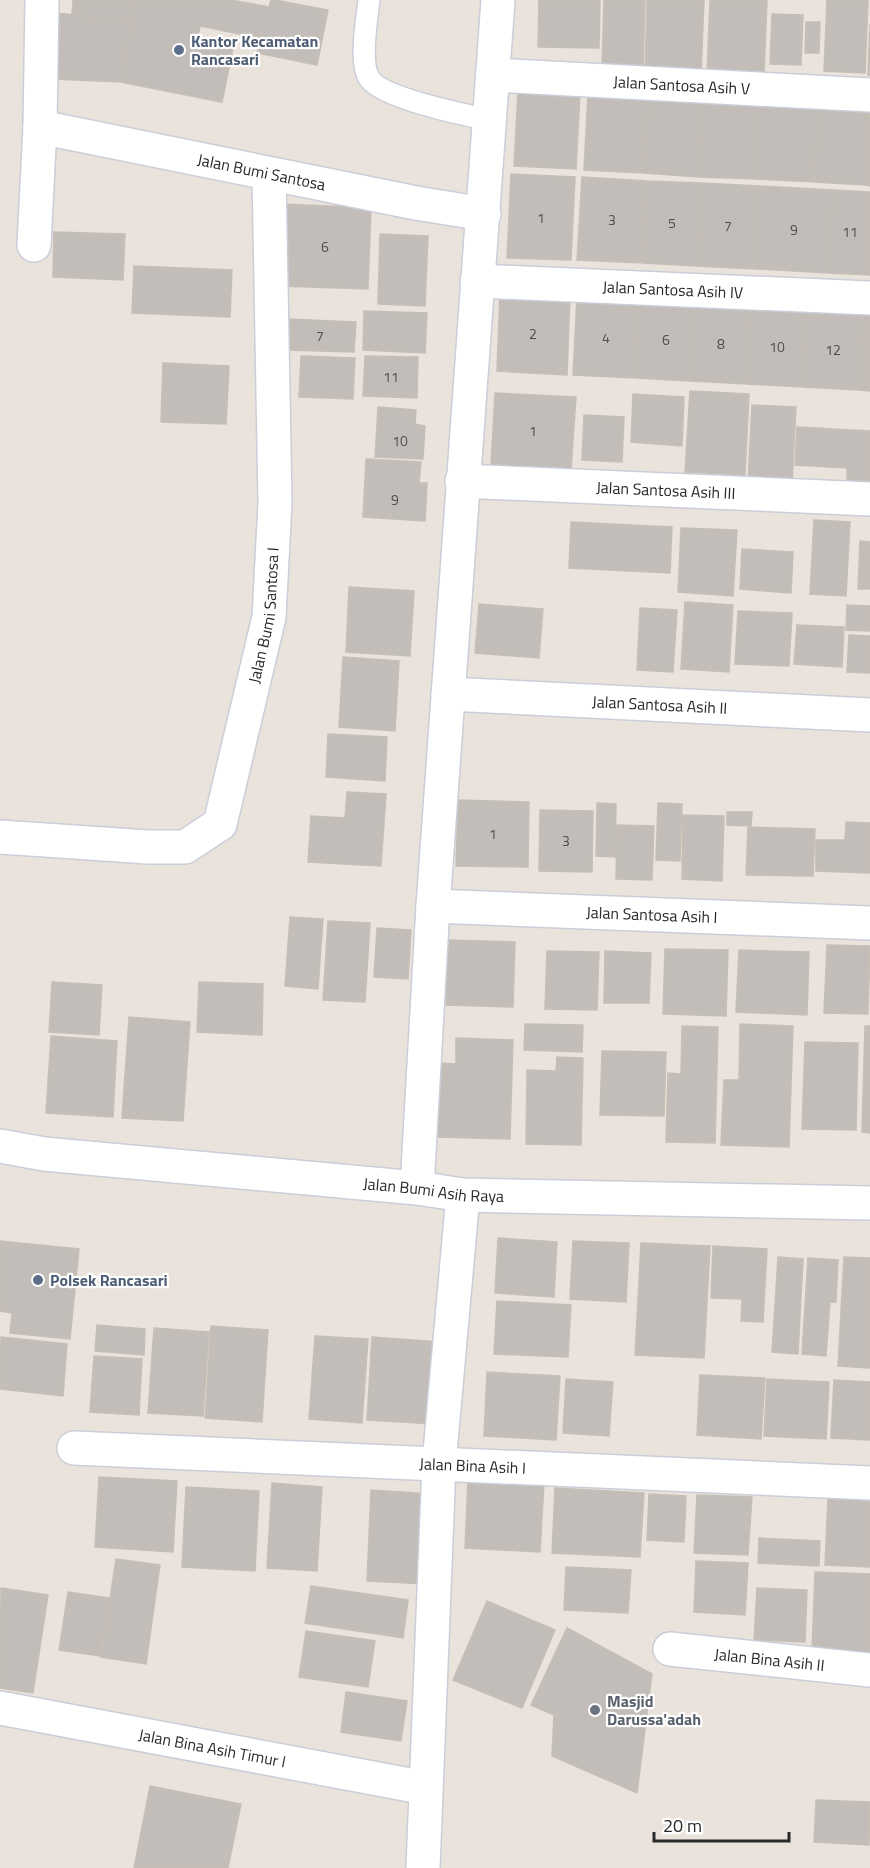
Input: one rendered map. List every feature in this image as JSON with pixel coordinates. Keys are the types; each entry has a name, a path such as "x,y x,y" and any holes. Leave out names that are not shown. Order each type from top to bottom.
{"street":[{"path":"34,245 40,128 42,0"},
{"path":"417,1188 433,906 498,0"},
{"name":"Jalan Santosa Asih V","path":"493,75 870,95"},
{"name":"Jalan Bumi Santosa","path":"40,128 416,203 484,214"},
{"name":"Jalan Bumi Santosa I","path":"0,837 148,847 184,847 220,824 268,617 275,503 269,174"},
{"name":"Jalan Santosa Asih IV","path":"477,281 870,298"},
{"name":"Jalan Santosa Asih III","path":"462,481 870,499"},
{"name":"Jalan Santosa Asih II","path":"448,694 870,715"},
{"name":"Jalan Santosa Asih I","path":"433,906 870,923"},
{"name":"Jalan Bumi Asih Raya","path":"0,1146 44,1154 417,1188 463,1195 870,1203"},
{"path":"423,1868 439,1464 463,1195"},
{"name":"Jalan Bina Asih I","path":"74,1448 870,1483"},
{"name":"Jalan Bina Asih II","path":"670,1649 870,1670"},
{"name":"Jalan Bina Asih Timur I","path":"0,1708 426,1788"}],"lane":[{"path":"369,0 364,48 368,77 376,86 437,110 490,120"}],"building":[{"path":"73,0 136,0 132,21 72,15"},
{"name":"Kantor Kecamatan Rancasari","path":"136,0 231,0 269,7 271,0 275,0 328,10 317,65 257,53 260,38 200,26 197,41 233,48 222,102 120,82"},
{"path":"539,0 600,0 599,48 538,47"},
{"path":"604,0 645,0 643,69 602,67"},
{"path":"647,0 704,0 701,76 645,73"},
{"path":"710,0 767,0 764,75 707,73"},
{"path":"827,0 868,0 865,73 824,71"},
{"path":"56,13 132,21 120,82 53,79"},
{"path":"772,14 803,15 801,65 770,64"},
{"path":"806,22 820,22 819,53 805,53"},
{"path":"870,24 870,75 868,75"},
{"path":"518,91 580,95 576,169 514,166"},
{"path":"588,95 649,98 644,173 584,170"},
{"path":"649,98 703,101 699,177 644,173"},
{"path":"703,101 760,104 756,179 699,177"},
{"path":"760,104 818,107 814,182 756,179"},
{"path":"818,107 869,109 865,185 814,182"},
{"path":"870,110 870,186 865,185"},
{"path":"511,174 575,177 571,260 507,258"},
{"path":"582,177 647,181 643,263 577,260"},
{"path":"647,181 701,183 696,266 643,263"},
{"path":"701,183 760,186 756,269 696,266"},
{"path":"760,186 833,190 829,273 756,269"},
{"path":"833,190 870,192 870,275 829,273"},
{"path":"283,204 371,208 368,289 279,286"},
{"path":"54,232 125,234 123,280 53,277"},
{"path":"380,234 428,236 425,306 378,304"},
{"path":"134,266 232,270 230,317 132,313"},
{"path":"500,292 570,296 567,375 497,371"},
{"path":"577,297 640,300 636,378 573,375"},
{"path":"640,300 696,303 691,381 636,378"},
{"path":"696,303 751,307 747,384 691,381"},
{"path":"751,307 807,309 803,387 747,384"},
{"path":"807,309 864,313 859,390 803,387"},
{"path":"364,311 427,313 425,353 363,350"},
{"path":"864,313 870,313 870,391 859,390"},
{"path":"286,319 356,322 354,352 285,350"},
{"path":"301,356 355,358 353,399 299,397"},
{"path":"365,356 418,357 417,398 363,396"},
{"path":"163,363 229,366 226,424 161,422"},
{"path":"690,391 749,394 745,475 685,472"},
{"path":"495,393 576,397 571,470 491,465"},
{"path":"633,394 684,397 682,446 631,442"},
{"path":"752,405 796,407 792,484 748,482"},
{"path":"378,407 416,410 415,424 425,426 423,459 375,457"},
{"path":"584,415 624,417 622,462 582,460"},
{"path":"797,427 870,431 870,481 847,480 847,468 795,465"},
{"path":"366,459 421,462 419,483 427,483 425,521 363,517"},
{"path":"814,520 850,522 846,596 810,594"},
{"path":"571,522 672,527 670,573 569,568"},
{"path":"681,528 737,530 733,596 678,592"},
{"path":"860,541 870,542 870,589 858,589"},
{"path":"742,549 793,552 791,593 740,589"},
{"path":"349,587 414,591 410,656 346,652"},
{"path":"685,602 733,605 729,672 681,669"},
{"path":"479,604 543,609 539,658 475,653"},
{"path":"847,605 870,606 870,631 846,630"},
{"path":"640,608 677,610 673,672 637,670"},
{"path":"738,611 792,613 789,666 735,664"},
{"path":"797,625 844,627 842,667 794,664"},
{"path":"849,635 870,636 870,673 847,672"},
{"path":"343,657 399,661 395,731 339,727"},
{"path":"328,734 387,737 385,781 326,777"},
{"path":"347,792 386,794 381,866 308,862 311,816 345,818"},
{"path":"458,800 529,802 528,867 456,866"},
{"path":"597,803 616,804 615,857 596,856"},
{"path":"658,803 682,804 680,861 656,860"},
{"path":"540,810 593,811 592,872 539,871"},
{"path":"727,812 752,812 751,826 727,825"},
{"path":"683,815 724,816 722,881 682,879"},
{"path":"846,822 870,823 870,873 816,871 816,840 845,840"},
{"path":"617,825 654,826 652,880 616,879"},
{"path":"748,827 815,829 813,876 746,875"},
{"path":"290,917 323,919 318,989 285,986"},
{"path":"328,921 370,923 365,1002 323,1000"},
{"path":"377,928 411,930 408,979 374,977"},
{"path":"448,940 515,942 513,1007 446,1005"},
{"path":"827,945 870,946 868,1014 824,1013"},
{"path":"665,949 728,950 726,1016 663,1014"},
{"path":"739,950 809,952 807,1015 736,1012"},
{"path":"547,951 599,952 597,1010 545,1009"},
{"path":"605,951 651,953 649,1003 604,1003"},
{"path":"52,982 102,985 99,1035 49,1032"},
{"path":"199,982 263,984 262,1035 197,1032"},
{"path":"129,1017 190,1022 183,1121 122,1118"},
{"path":"525,1024 583,1025 582,1052 524,1050"},
{"path":"740,1024 793,1026 789,1147 721,1145 724,1080 739,1080"},
{"path":"682,1026 718,1027 715,1143 666,1142 668,1073 681,1074"},
{"path":"865,1026 870,1026 870,1133 862,1132"},
{"path":"51,1036 117,1041 113,1117 46,1113"},
{"path":"456,1038 513,1040 510,1139 438,1137 440,1063 456,1064"},
{"path":"805,1042 858,1043 856,1130 802,1129"},
{"path":"602,1051 666,1052 664,1116 600,1115"},
{"path":"557,1057 583,1058 581,1145 526,1144 527,1070 556,1071"},
{"path":"498,1238 557,1242 554,1297 495,1293"},
{"name":"Polsek Rancasari","path":"0,1241 79,1249 70,1339 10,1333 12,1313 0,1311"},
{"path":"573,1241 629,1243 626,1302 570,1299"},
{"path":"641,1243 710,1246 704,1358 635,1355"},
{"path":"713,1246 767,1249 763,1322 741,1321 742,1299 711,1298"},
{"path":"778,1257 803,1259 798,1354 772,1352"},
{"path":"844,1257 870,1258 870,1368 838,1366"},
{"path":"808,1258 838,1260 836,1302 830,1302 826,1356 802,1354"},
{"path":"497,1301 571,1305 568,1357 494,1354"},
{"path":"97,1325 145,1329 144,1355 95,1351"},
{"path":"211,1326 268,1330 262,1422 205,1418"},
{"path":"154,1328 209,1332 203,1416 148,1413"},
{"path":"315,1336 368,1339 362,1423 309,1419"},
{"path":"1,1337 67,1344 63,1396 0,1389"},
{"path":"372,1337 440,1342 434,1424 367,1420"},
{"path":"94,1356 142,1359 139,1415 90,1412"},
{"path":"487,1372 560,1376 556,1440 484,1436"},
{"path":"700,1375 765,1378 761,1439 697,1435"},
{"path":"566,1379 613,1382 609,1436 563,1433"},
{"path":"767,1379 829,1382 826,1439 764,1436"},
{"path":"834,1380 870,1382 870,1440 831,1438"},
{"path":"99,1477 177,1481 173,1552 95,1547"},
{"path":"468,1478 544,1483 540,1552 465,1548"},
{"path":"272,1483 322,1487 317,1571 267,1568"},
{"path":"186,1487 259,1491 255,1571 182,1567"},
{"path":"555,1488 644,1493 640,1557 552,1553"},
{"path":"371,1490 432,1494 427,1584 367,1581"},
{"path":"649,1494 686,1496 684,1542 647,1540"},
{"path":"697,1495 752,1497 748,1555 694,1553"},
{"path":"828,1498 870,1501 870,1567 825,1565"},
{"path":"759,1538 820,1541 819,1566 758,1563"},
{"path":"116,1559 160,1565 146,1664 101,1657"},
{"path":"696,1561 748,1563 745,1615 694,1612"},
{"path":"566,1567 631,1570 628,1613 564,1610"},
{"path":"815,1572 870,1574 870,1653 812,1650"},
{"path":"311,1586 408,1600 403,1638 305,1623"},
{"path":"1,1588 48,1595 33,1693 0,1688"},
{"path":"757,1588 807,1590 805,1642 754,1640"},
{"path":"68,1592 109,1598 100,1656 59,1650"},
{"path":"487,1601 555,1630 522,1708 453,1680"},
{"name":"Masjid Darussa'adah","path":"567,1628 652,1674 637,1793 552,1756 554,1715 531,1705"},
{"path":"306,1631 375,1641 368,1687 299,1677"},
{"path":"346,1692 407,1701 401,1741 341,1732"},
{"path":"150,1786 241,1804 228,1868 134,1868"},
{"path":"816,1800 870,1802 869,1845 814,1842"}],"place":[{"name":"Kantor Kecamatan Rancasari","path":"179,50"},
{"name":"Polsek Rancasari","path":"38,1280"},
{"name":"Masjid Darussa'adah","path":"595,1710"}]}
